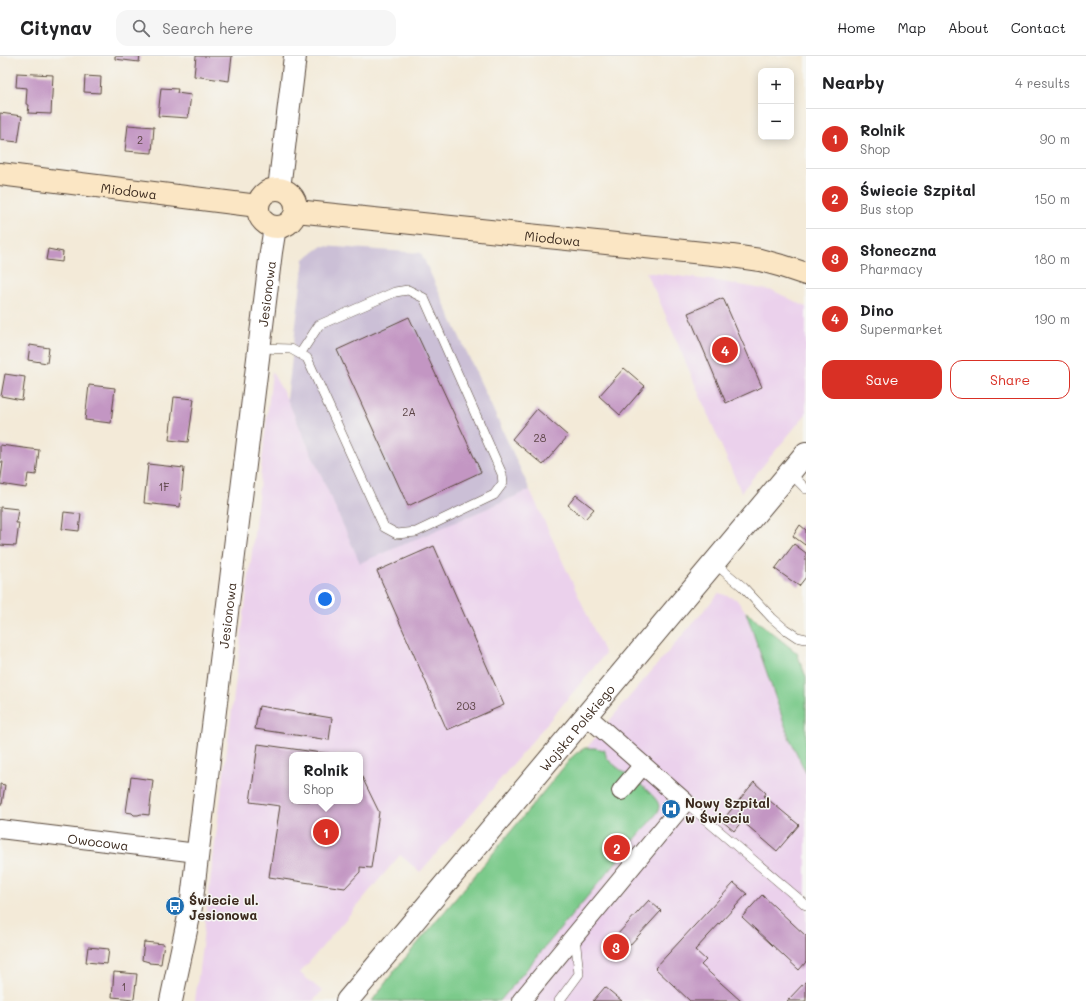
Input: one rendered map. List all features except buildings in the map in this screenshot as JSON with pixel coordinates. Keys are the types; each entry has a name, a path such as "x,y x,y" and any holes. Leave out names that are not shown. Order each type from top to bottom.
{"main road":[{"name":"Miodowa","path":"0,174 258,206"},
{"path":"279,189 286,191 292,196 296,203 296,211 294,218 289,223 283,227 275,227 268,225 262,220 258,214 258,206 260,199 265,193 279,189"},
{"name":"Miodowa","path":"296,211 732,256 760,260 806,274"}],"street":[{"path":"279,189 295,56"},
{"name":"Jesionowa","path":"171,1001 191,908 275,227"},
{"name":"Wojska Polskiego","path":"347,1001 806,453"},
{"path":"520,1001 685,802 586,715"},
{"path":"622,790 643,765"},
{"name":"Owocowa","path":"0,829 197,853"}],"lane":[{"path":"260,348 291,349 307,358 384,527 397,534 416,532 494,495 503,483 502,474 424,298 408,290 395,292 319,326 300,354"},
{"path":"789,472 806,489"},
{"path":"714,562 743,587 772,618 785,629 797,637 806,639"},
{"path":"685,802 806,904"},
{"path":"559,1001 579,974 575,936"}],"shaded area":[{"path":"322,246 421,253 530,490 360,563 287,399 304,259"},
{"path":"645,272 717,281 774,291 806,307 806,414 741,492 657,295"},
{"path":"272,372 287,399 360,562 530,490 605,654 472,813 420,872 400,855 300,973 322,991 313,1001 195,1001 251,560"},
{"name":"Nowy Szpital w Świeciu","path":"719,593 736,599 746,612 789,737 806,773 806,1001 385,1001 507,844 630,696"}],"green space":[{"path":"746,612 797,653 806,677 806,773 789,737"},
{"path":"585,748 605,750 605,754 613,764 657,800 659,806 658,812 500,1001 372,1001 395,970 572,757"}],"place":[{"name":"Dino","path":"725,350"},
{"name":"Nowy Szpital w Świeciu","path":"671,809"},
{"name":"Rolnik","path":"326,832"},
{"name":"Świecie Szpital","path":"617,848"},
{"name":"Świecie ul. Jesionowa","path":"175,906"},
{"name":"Słoneczna","path":"616,947"}]}
